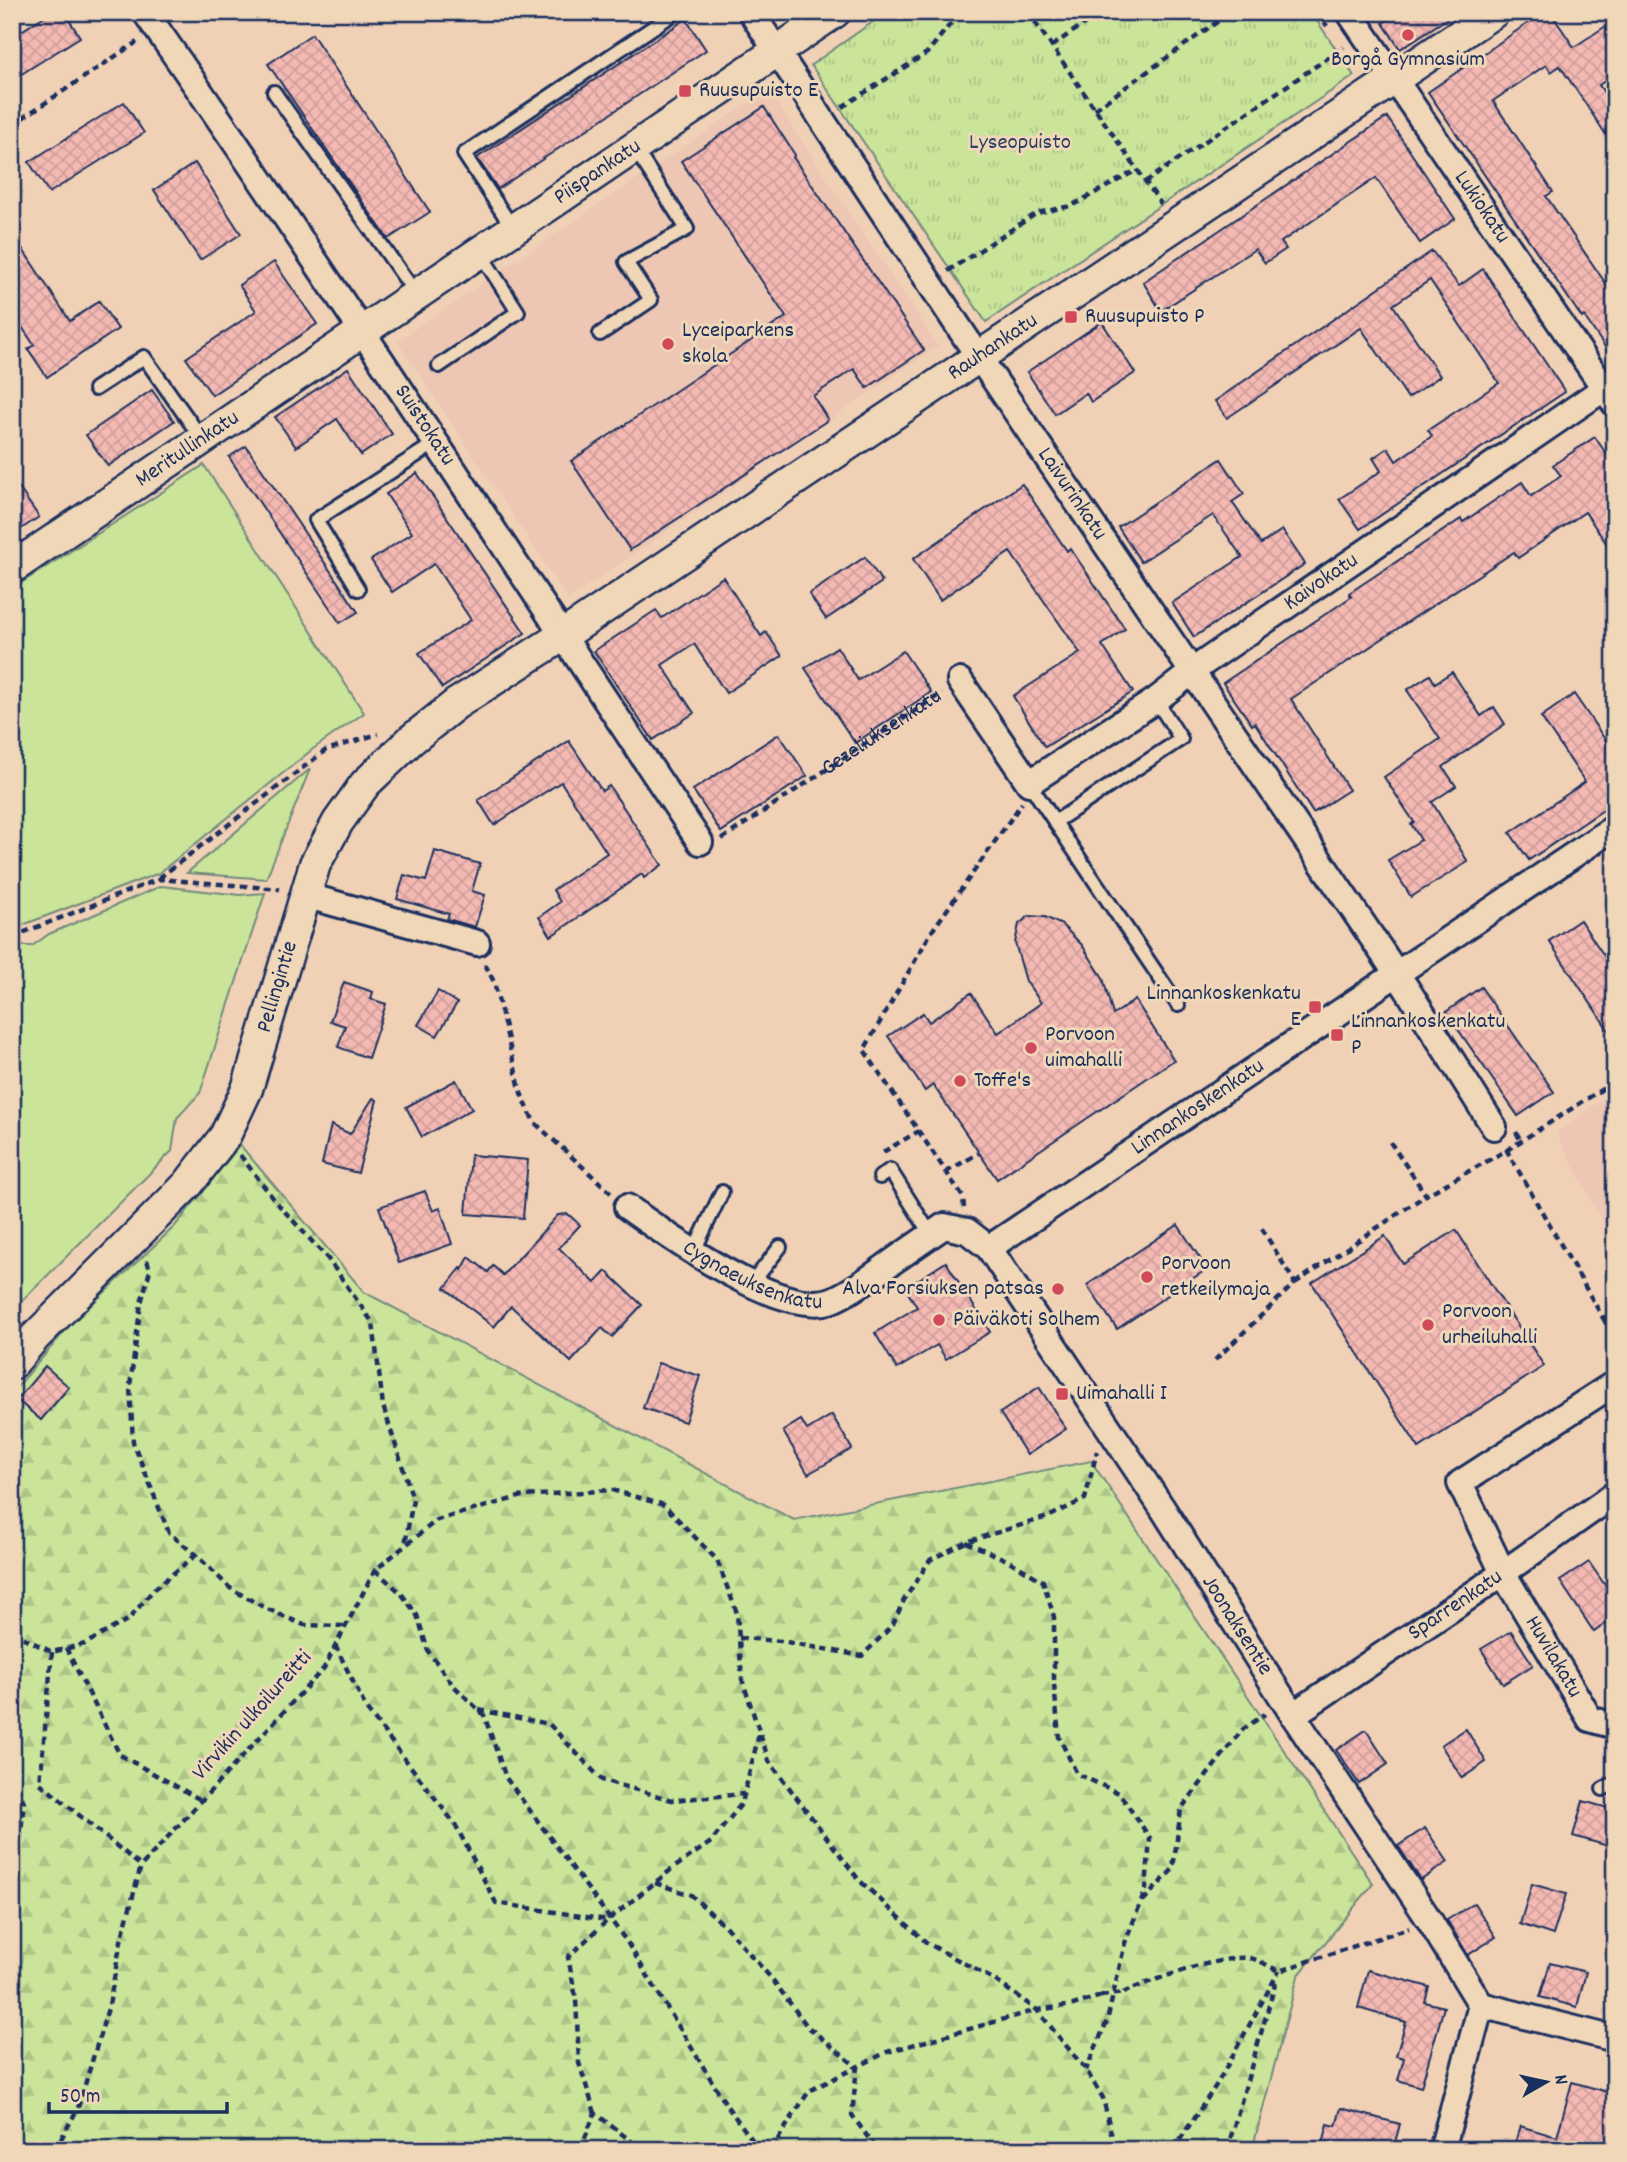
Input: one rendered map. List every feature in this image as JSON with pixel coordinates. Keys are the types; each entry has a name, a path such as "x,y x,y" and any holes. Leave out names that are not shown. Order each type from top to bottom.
{"street":[{"name":"Laivurinkatu","path":"751,12 978,356 1193,670 1396,974 1494,1127"},
{"name":"Piispankatu","path":"361,330 480,253 835,12"},
{"name":"Lukiokatu","path":"1349,12 1611,391"},
{"name":"Rauhankatu","path":"562,636 1494,12"},
{"name":"Suistokatu","path":"153,15 700,842"},
{"name":"Meritullinkatu","path":"12,568 361,330"},
{"name":"Kaivokatu","path":"1029,783 1156,700 1193,670 1611,391"},
{"name":"Pellingintie","path":"12,1364 35,1337 188,1184 225,1136 247,1088 314,864 338,822 365,784 411,740 456,704 562,636"},
{"name":"Gezeliuksenkatu","path":"960,681 1029,783"},
{"name":"Linnankoskenkatu","path":"989,1248 1615,827"},
{"path":"304,895 480,951"},
{"name":"Cygnaeuksenkatu","path":"627,1208 693,1252 752,1283 791,1299 811,1303 831,1300 858,1286 944,1226 967,1231"},
{"path":"967,1231 989,1248"},
{"name":"Joonaksentie","path":"989,1248 1163,1509 1282,1713 1428,1918 1481,2005"},
{"name":"Huvilakatu","path":"1615,1383 1460,1483 1503,1573 1590,1719 1615,1726"},
{"name":"Sparrenkatu","path":"1282,1713 1503,1573 1615,1494"},
{"path":"1442,2150 1481,2005 1615,2039"}],"lane":[{"path":"514,230 464,154 676,12"},
{"path":"274,92 416,294"},
{"path":"600,334 651,300 626,262 687,229 635,149"},
{"path":"439,366 518,312 480,253"},
{"path":"95,389 144,357 202,439"},
{"path":"358,589 316,520 437,442"},
{"path":"1055,822 1181,738 1156,700"},
{"path":"1029,783 1178,1005"},
{"path":"880,1177 890,1170 931,1235"},
{"path":"693,1252 722,1192"},
{"path":"752,1283 780,1247"},
{"path":"1603,1789 1615,1783"}],"path":[{"path":"837,111 927,53 964,12"},
{"path":"1028,12 1175,224"},
{"path":"1052,46 1101,12"},
{"path":"1096,109 1231,12"},
{"path":"12,125 141,40 153,15"},
{"path":"1145,182 1364,34"},
{"path":"945,273 1037,213 1071,206 1137,170"},
{"name":"Gezeliuksenkatu","path":"700,842 710,843 722,839 960,681"},
{"path":"12,937 159,879 326,750 382,733 375,740"},
{"path":"967,1231 963,1197 864,1050 932,931 1023,801 1029,783"},
{"path":"159,879 286,890 304,895"},
{"path":"480,951 492,974 520,1093 534,1122 627,1208"},
{"path":"1214,1360 1295,1283 1426,1195 1507,1150 1615,1081"},
{"path":"1494,1127 1615,1339"},
{"path":"879,1154 919,1131"},
{"path":"225,1136 277,1203 328,1259 373,1323 383,1406 413,1499 405,1546"},
{"path":"1390,1142 1426,1195"},
{"path":"946,1172 979,1153"},
{"path":"1261,1227 1295,1283"},
{"path":"138,1234 150,1270 141,1303 130,1386 132,1442 169,1533 197,1555 230,1588 265,1608 304,1625 345,1626"},
{"path":"1603,1318 1615,1315"},
{"path":"739,1638 781,1641 862,1656 892,1626 904,1600 930,1560 966,1542 1048,1517 1085,1499 1098,1450 1105,1461"},
{"name":"Virvikin ulkoilureitti","path":"55,2150 78,2108 109,2004 121,1941 141,1866 324,1668 375,1570 437,1520 523,1496 612,1490 664,1505 717,1560 737,1613 742,1679 769,1761 859,1880 927,1943 993,1979 1037,2010 1086,2070 1103,2098 1115,2150"},
{"path":"966,1542 1043,1581 1054,1617 1054,1684 1059,1737 1077,1774 1119,1793 1150,1838 1146,1889 1125,1943 1107,2021 1086,2070"},
{"path":"12,1632 52,1652 85,1644 129,1619 154,1589 197,1555"},
{"path":"375,1570 401,1594 417,1615 428,1651 453,1685 484,1715 506,1778 609,1919 660,1994 730,2109 760,2150"},
{"path":"335,1645 366,1710 455,1824 496,1903 609,1919"},
{"path":"66,1648 120,1755 201,1800"},
{"path":"52,1652 40,1783 141,1866"},
{"path":"479,1710 549,1724 602,1780 673,1800 744,1794"},
{"path":"1140,1905 1173,1869 1181,1809 1242,1730 1282,1713"},
{"path":"733,2150 710,2144 636,2146 595,2113 579,2063 576,1998 568,1957 609,1919 711,1842 742,1803 759,1733"},
{"path":"12,1775 24,1802 12,1924"},
{"path":"655,1883 691,1895 733,1935 772,1979 807,2026 857,2067"},
{"path":"1173,2150 1217,2084 1279,1971 1416,1925 1428,1918"},
{"path":"771,2150 809,2091 887,2052 1037,2010 1123,1993 1213,1962 1250,1958 1279,1971"},
{"path":"1227,2150 1279,1971"},
{"path":"857,2067 852,2115 877,2150"},
{"path":"580,2150 595,2113"}],"shaded area":[{"name":"Borgå Gymnasium","path":"1367,12 1469,12 1398,58"},
{"name":"Lyceiparkens skola","path":"768,90 938,346 568,599 397,341"},
{"path":"1615,1090 1615,1245 1556,1133"}],"green space":[{"name":"Lyseopuisto","path":"887,12 1311,12 1354,76 986,322 811,65"},
{"path":"204,465 364,713 313,749 159,873 12,929 12,589"},
{"path":"310,769 266,879 187,873"},
{"path":"161,886 240,895 265,893 200,1093 177,1118 172,1151 12,1311 12,946 32,946 49,934"},
{"path":"240,1145 364,1292 794,1520 1091,1461 1373,1884 1298,1976 1252,2150 12,2150 12,1393 70,1325 175,1226"}],"building":[{"path":"51,12 64,12 80,37 12,80 12,37"},
{"path":"1399,12 1457,12 1400,49 1383,23"},
{"path":"1544,12 1550,12 1574,47 1615,20 1615,74 1599,85 1615,108 1615,148 1560,66 1551,72 1546,65 1493,101 1553,192 1546,196 1615,297 1615,362 1428,92"},
{"path":"686,19 706,50 498,189 477,158"},
{"path":"312,34 430,212 388,239 268,64"},
{"path":"124,102 144,133 49,193 29,162"},
{"path":"764,107 795,155 793,157 924,350 867,388 854,369 813,396 828,420 630,550 571,461 786,317 681,161"},
{"path":"1387,117 1455,219 1420,243 1376,178 1281,242 1286,249 1265,263 1255,249 1161,311 1143,282"},
{"path":"195,163 241,234 200,260 154,190"},
{"path":"12,233 70,321 99,301 118,329 47,377 28,349 34,345 12,312"},
{"path":"1432,251 1459,286 1483,269 1565,392 1360,529 1339,499 1381,471 1373,458 1388,448 1396,461 1432,436 1428,430 1499,383 1430,280 1393,305 1440,376 1408,398 1361,328 1227,418 1215,401"},
{"path":"274,262 317,324 212,395 186,358 256,311 239,285"},
{"path":"1102,322 1135,373 1091,402 1086,393 1055,414 1027,372"},
{"path":"348,368 392,434 361,455 337,419 296,447 275,417"},
{"path":"152,390 174,421 108,466 86,435"},
{"path":"1595,437 1615,467 1615,556 1585,512 1518,558 1514,552 1291,699 1349,790 1313,813 1255,723 1252,725 1223,683 1351,597 1349,593 1461,519 1463,522 1522,482 1531,496 1561,476 1553,465"},
{"path":"246,446 358,612 340,623 229,457"},
{"path":"1221,459 1244,494 1232,502 1261,544 1282,530 1305,564 1194,637 1172,603 1242,557 1213,515 1141,562 1118,527"},
{"path":"417,473 525,633 442,688 419,653 471,620 434,564 392,592 371,560 412,533 386,494"},
{"path":"12,478 39,517 12,535"},
{"path":"1022,484 1067,551 1070,548 1125,629 1102,645 1133,692 1045,747 1013,696 1080,653 1010,552 940,600 913,559"},
{"path":"865,557 882,582 826,619 809,594"},
{"path":"723,577 761,636 766,632 782,656 726,693 694,644 662,665 694,713 653,740 594,651 656,610 662,618"},
{"path":"837,647 858,680 903,651 931,692 855,743 805,668"},
{"path":"1452,672 1481,716 1494,707 1505,724 1443,767 1456,786 1432,802 1468,862 1411,897 1388,860 1421,840 1411,824 1414,822 1384,777 1440,739 1407,690 1430,675 1435,683"},
{"path":"1574,694 1615,754 1615,802 1529,860 1510,833 1585,782 1541,717"},
{"path":"779,734 807,776 721,832 693,790"},
{"path":"569,741 602,791 609,786 662,865 644,878 642,874 551,936 539,917 560,902 553,890 607,853 561,782 494,825 478,800"},
{"path":"435,851 480,864 472,891 485,895 475,927 447,919 449,914 397,899 404,875 426,881"},
{"name":"Porvoon uimahalli","path":"1029,916 1045,917 1062,925 1082,945 1103,978 1113,1015 1135,1000 1174,1060 997,1179 933,1085 925,1091 888,1036 923,1013 929,1022 971,993 998,1033 1041,1003 1026,981 1015,943 1019,924"},
{"path":"1580,920 1615,972 1615,1040 1549,941"},
{"path":"344,982 373,992 371,999 386,1004 368,1058 338,1047 345,1026 330,1021"},
{"path":"1481,987 1554,1092 1518,1116 1446,1012"},
{"path":"438,991 457,1003 437,1036 418,1025"},
{"path":"456,1080 472,1109 422,1137 406,1107"},
{"path":"373,1098 377,1100 358,1173 322,1164 331,1125 350,1134"},
{"path":"471,1155 528,1160 523,1218 466,1214"},
{"path":"425,1191 433,1211 440,1208 452,1244 399,1263 379,1207"},
{"path":"568,1214 580,1225 559,1248 595,1283 606,1271 642,1305 612,1337 602,1328 571,1362 511,1306 494,1327 445,1288 461,1268 462,1270 469,1257 488,1272 493,1266 503,1275 558,1215"},
{"name":"Porvoon retkeilymaja","path":"1178,1225 1207,1269 1117,1329 1087,1285"},
{"name":"Porvoon urheiluhalli","path":"1456,1230 1544,1366 1419,1448 1312,1283 1385,1236 1403,1264"},
{"name":"Päiväkoti Solhem","path":"946,1262 990,1332 946,1359 937,1345 897,1369 875,1333 917,1307 905,1288"},
{"path":"658,1363 700,1376 685,1422 643,1408"},
{"path":"45,1366 69,1387 41,1420 17,1400"},
{"path":"1039,1387 1066,1429 1027,1455 1000,1413"},
{"path":"832,1415 852,1449 808,1474 783,1431 801,1420 807,1430"},
{"path":"1589,1562 1615,1600 1615,1617 1594,1632 1560,1581"},
{"path":"1511,1631 1533,1665 1503,1684 1481,1649"},
{"path":"1466,1729 1486,1762 1462,1778 1441,1745"},
{"path":"1366,1730 1388,1764 1359,1784 1336,1750"},
{"path":"1583,1801 1615,1810 1615,1848 1573,1836"},
{"path":"1425,1828 1448,1862 1421,1880 1398,1846"},
{"path":"1532,1884 1566,1894 1553,1935 1520,1924"},
{"path":"1474,1903 1496,1937 1468,1955 1447,1920"},
{"path":"1550,1963 1586,1972 1577,2007 1540,1997"},
{"path":"1368,1970 1429,1987 1425,2002 1444,2007 1421,2087 1398,2080 1404,2058 1396,2056 1406,2022 1358,2008"},
{"path":"1572,2082 1615,2094 1615,2150 1513,2150 1520,2126 1557,2137"},
{"path":"1341,2108 1400,2124 1393,2150 1332,2150 1322,2147 1328,2124 1336,2126"}],"place":[{"name":"Borgå Gymnasium","path":"1408,35"},
{"name":"Ruusupuisto E","path":"685,91"},
{"name":"Ruusupuisto P","path":"1071,317"},
{"name":"Lyceiparkens skola","path":"668,344"},
{"name":"Linnankoskenkatu E","path":"1315,1007"},
{"name":"Linnankoskenkatu P","path":"1337,1035"},
{"name":"Porvoon uimahalli","path":"1031,1048"},
{"name":"Toffe's","path":"960,1081"},
{"name":"Porvoon retkeilymaja","path":"1147,1277"},
{"name":"Alva Forsiuksen patsas","path":"1058,1289"},
{"name":"Päiväkoti Solhem","path":"939,1320"},
{"name":"Porvoon urheiluhalli","path":"1428,1325"},
{"name":"Uimahalli I","path":"1062,1394"}]}
